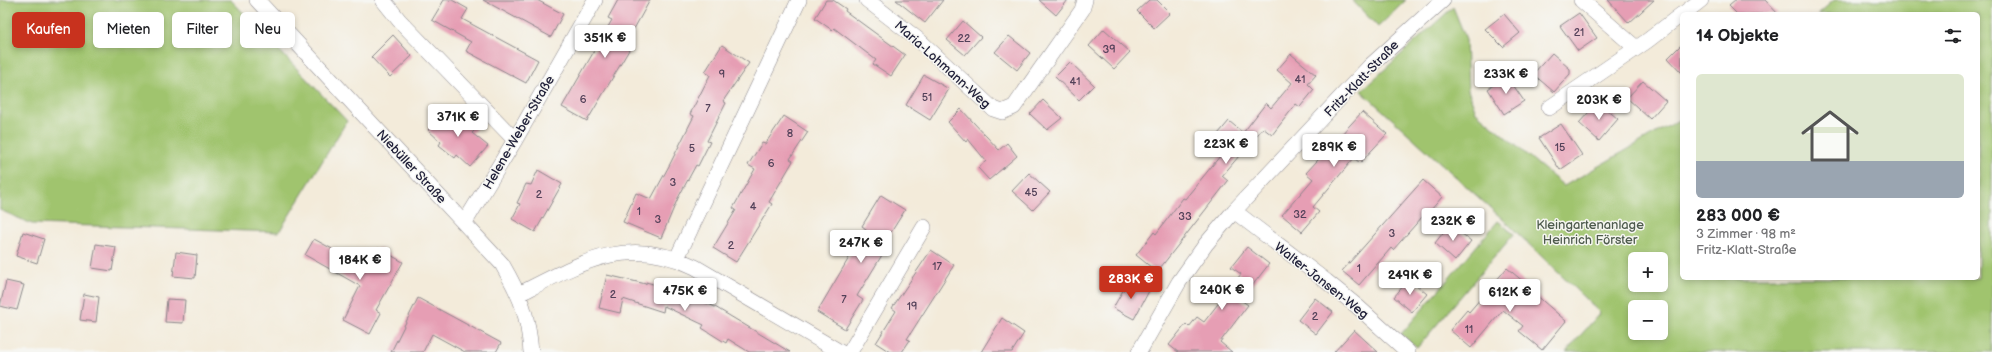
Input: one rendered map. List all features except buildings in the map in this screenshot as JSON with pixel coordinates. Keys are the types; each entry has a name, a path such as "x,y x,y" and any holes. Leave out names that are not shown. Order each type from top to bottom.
{"street":[{"name":"Niebüller Straße","path":"257,0 465,222 502,264 520,294 529,326 531,352"},
{"path":"383,0 399,20 515,140"},
{"name":"Helene-Weber-Straße","path":"465,222 515,140 595,0"},
{"path":"677,258 799,0"},
{"name":"Maria-Lohmann-Weg","path":"867,0 920,41 993,109 1002,112 1014,107 1082,10 1085,0"},
{"name":"Fritz-Klatt-Straße","path":"1139,352 1179,282 1206,244 1234,211 1370,66 1443,0"},
{"path":"1581,0 1636,48"},
{"path":"1685,12 1701,0"},
{"path":"1549,108 1680,15"},
{"name":"Walter-Jansen-Weg","path":"1234,211 1358,307 1408,352"},
{"path":"850,352 924,227"},
{"path":"520,294 577,264 598,258 642,252 677,258 840,352"}],"green space":[{"path":"0,0 231,0 243,12 240,12 240,48 277,48 347,121 279,232 32,224 0,210"},
{"path":"1352,0 1406,0 1378,27"},
{"name":"Kleingartenanlage Heinrich Förster","path":"1834,0 1992,0 1992,352 1566,352 1600,313 1509,225 1361,91 1453,7 1466,39 1468,90 1476,112 1564,186 1680,119 1680,280 1980,280 1980,12 1820,12"},
{"path":"1498,221 1514,234 1417,348 1401,334"}]}
